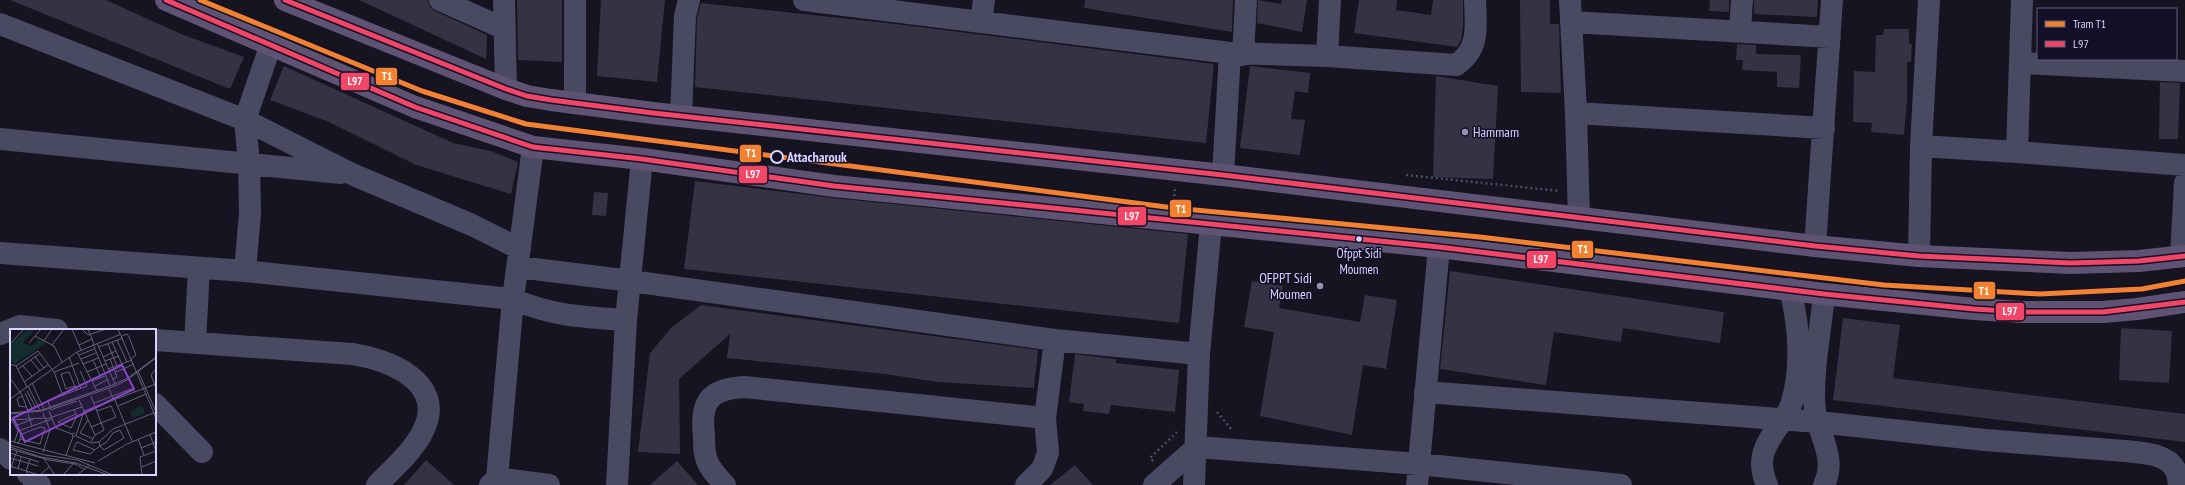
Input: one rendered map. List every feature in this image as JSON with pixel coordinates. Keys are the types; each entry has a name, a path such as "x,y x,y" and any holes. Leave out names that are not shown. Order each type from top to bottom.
{"main road":[{"path":"166,0 415,107 533,147 642,159 834,186 1439,247 1824,294 2023,312 2103,312 2185,302"},
{"path":"289,1 506,89 527,96 575,103 681,116 1223,175 1814,246 1919,256 2071,263 2139,261 2183,256"}],"street":[{"path":"504,0 506,89"},
{"path":"575,0 575,103"},
{"path":"681,116 685,16 689,0"},
{"path":"804,0 1236,54 1327,56 1456,65 1464,60 1474,44 1476,36 1475,0"},
{"path":"981,22 984,0"},
{"path":"1223,175 1236,54 1246,0"},
{"path":"1327,56 1330,0"},
{"path":"1570,0 1576,113 1579,218"},
{"path":"1740,30 1742,0"},
{"path":"1814,246 1824,128 1832,0"},
{"path":"1919,256 1921,146 1929,0"},
{"path":"2017,152 2022,0"},
{"path":"445,1 505,29"},
{"path":"1571,22 1740,30 1830,37"},
{"path":"0,24 244,120 354,175 472,225 519,258 631,281 1055,340 1200,354"},
{"path":"245,271 250,214 249,164 244,120 271,44"},
{"path":"2021,63 2185,71"},
{"path":"1576,113 1824,128"},
{"path":"0,139 354,175"},
{"path":"1921,146 2185,165"},
{"path":"533,147 513,299 493,481 549,485"},
{"path":"617,485 626,320 642,159"},
{"path":"2183,256 2185,183"},
{"path":"1194,485 1197,447 1200,354 1211,224"},
{"path":"1417,485 1439,247"},
{"path":"0,253 245,271 513,299 544,311 561,315 626,320"},
{"path":"194,343 199,268"},
{"path":"1767,485 1762,471 1762,456 1792,402 1796,375 1797,326 1790,289"},
{"path":"1824,294 1814,398 1818,422 1827,447 1829,460 1824,485"},
{"path":"12,329 20,326 48,329"},
{"path":"0,334 10,330"},
{"path":"156,340 358,355 381,360 408,374 418,382 427,398 429,410 427,422 419,439 377,485"},
{"path":"1026,485 1038,474 1047,459 1045,418 1055,340"},
{"path":"725,485 706,460 702,418 705,404 709,398 715,393 732,387 1045,418"},
{"path":"1425,392 1818,422 2147,454 2168,461 2176,470 2179,485"},
{"path":"156,405 202,452"},
{"path":"1154,485 1197,447 1419,464 1621,485"},
{"path":"0,449 10,458"},
{"path":"29,475 40,485"}],"path":[{"path":"1216,410 1227,425 1237,433"}],"building":[{"path":"10,0 106,0 181,34 244,57 230,89"},
{"path":"359,0 428,0 430,7 435,11 487,35 486,59"},
{"path":"517,0 562,0 562,62 518,60"},
{"path":"601,0 665,0 657,82 597,76"},
{"path":"1085,0 1233,0 1232,32 1084,8"},
{"path":"1258,0 1281,4 1282,0 1307,0 1302,32 1257,23"},
{"path":"1359,0 1397,0 1396,10 1431,15 1433,0 1463,0 1463,27 1461,40 1457,47 1354,33"},
{"path":"1520,0 1550,0 1550,24 1559,24 1561,93 1521,92"},
{"path":"1710,0 1729,0 1729,12 1709,11"},
{"path":"1754,0 1818,0 1817,17 1754,14"},
{"path":"701,3 896,24 1214,64 1206,143 695,87 697,18"},
{"path":"1884,29 1909,29 1909,44 1912,44 1911,62 1907,62 1907,101 1904,135 1871,132 1872,123 1853,122 1854,71 1875,72 1876,35 1883,35"},
{"path":"1737,44 1756,45 1756,54 1801,55 1799,88 1777,87 1777,72 1742,70 1743,60 1736,60"},
{"path":"284,66 453,143 491,151 518,162 511,194 416,165 329,122 270,100"},
{"path":"1250,66 1310,73 1308,93 1295,91 1291,119 1305,120 1300,155 1240,148"},
{"name":"Hammam","path":"1436,76 1498,86 1493,179 1433,177"},
{"path":"2160,82 2180,83 2178,139 2159,139"},
{"path":"695,181 833,198 1188,234 1179,323 684,269"},
{"path":"594,192 608,193 606,216 592,215"},
{"path":"1450,271 1724,312 1720,343 1623,328 1621,342 1554,332 1546,385 1440,369"},
{"path":"1252,281 1283,286 1279,308 1360,322 1365,295 1397,300 1386,369 1363,365 1352,435 1260,416 1274,332 1244,327"},
{"path":"701,305 1038,350 1034,388 938,382 885,374 727,358 730,334 679,379 680,454 638,452 650,353 671,328"},
{"path":"1843,318 1900,325 1893,378 2185,414 2185,442 1833,400"},
{"path":"2121,328 2172,331 2169,383 2119,380"},
{"path":"1075,354 1116,359 1116,363 1179,370 1175,412 1111,405 1109,414 1083,411 1084,404 1069,402"},
{"path":"426,460 454,485 404,485"},
{"path":"677,461 698,485 650,485"},
{"path":"1075,465 1093,485 1050,485"}],"tram line":[{"name":"T1","path":"200,0 422,91 526,124 1174,208 1480,237 1884,285 2040,294 2142,289 2185,281"}],"transit line":[{"name":"L97","path":"166,0 415,107 533,147 642,159 834,186 1439,247 1824,294 1974,309 2023,312 2103,312 2185,302"},
{"name":"L97","path":"285,0 506,89 527,96 551,100 653,113 1223,175 1815,246 1919,256 2071,263 2139,261 2185,256"}],"place":[{"name":"Hammam","path":"1465,132"},
{"name":"Attacharouk","path":"777,157"},
{"name":"Ofppt Sidi Moumen","path":"1359,239"},
{"name":"OFPPT Sidi Moumen","path":"1320,286"}]}
